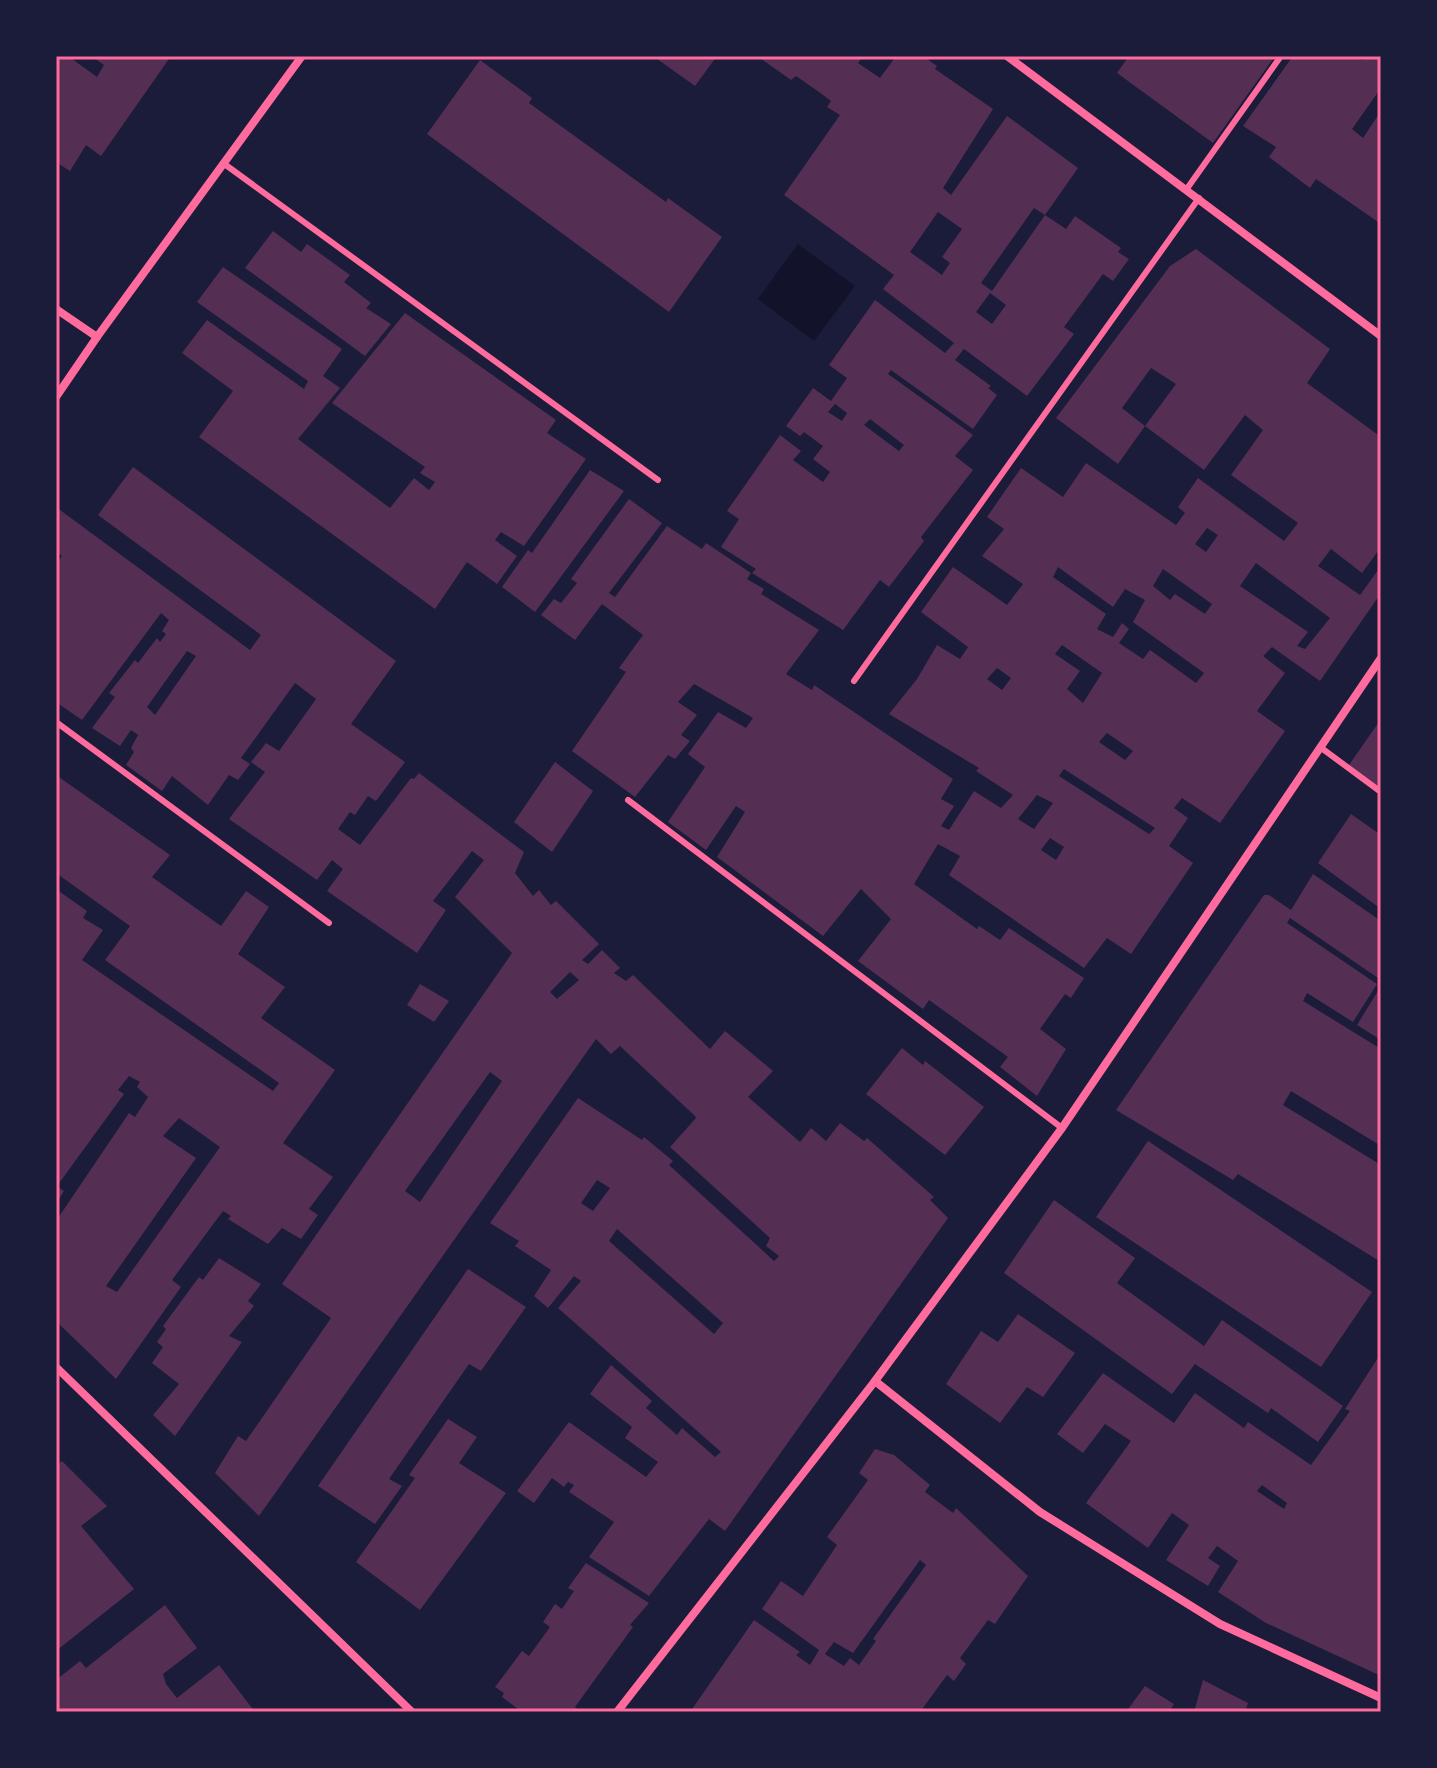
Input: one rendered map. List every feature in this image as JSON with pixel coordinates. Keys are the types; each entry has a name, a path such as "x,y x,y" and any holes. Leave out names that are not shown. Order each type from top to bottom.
{"street":[{"path":"56,397 302,56"},
{"path":"1007,56 1381,336"},
{"path":"56,309 97,337"},
{"path":"617,1712 875,1381 1062,1128 1381,658"},
{"path":"56,1367 412,1712"},
{"path":"875,1381 1040,1512 1220,1624 1381,1698"}],"lane":[{"path":"1186,190 1281,56"},
{"path":"223,163 658,480"},
{"path":"854,681 1199,198"},
{"path":"56,722 329,923"},
{"path":"1320,747 1381,792"},
{"path":"628,800 1062,1128"}],"shaded area":[{"path":"798,244 855,286 814,341 758,299"}],"building":[{"path":"56,56 68,56 97,77 104,65 91,56 171,56 101,156 86,145 70,171 56,162"},
{"path":"653,56 717,56 695,86"},
{"path":"757,56 863,56 858,63 880,78 896,56 923,56 937,66 935,69 993,109 943,188 951,195 1007,116 1078,168 1045,215 1066,229 1075,216 1121,248 1118,252 1129,259 1113,281 1103,274 1064,327 1074,334 1027,396 964,349 955,360 991,386 988,388 997,395 973,429 891,370 888,374 973,435 955,456 973,470 921,537 924,541 889,587 880,580 843,630 752,573 756,569 721,547 739,519 727,511 780,435 801,451 793,460 823,482 830,472 813,459 823,446 804,432 800,436 786,426 813,388 831,401 847,378 829,365 875,300 945,353 954,343 883,289 894,275 784,195 840,115 827,107 831,101 819,92 796,76 791,80","holes":["1034,208 1045,215 992,291 981,283","938,212 962,229 942,257 950,263 942,275 910,252","990,293 1006,305 992,324 976,312","835,404 847,413 842,421 828,412","870,419 904,445 899,451 864,425"]},
{"path":"1129,56 1275,56 1213,143 1117,73"},
{"path":"1293,56 1356,56 1362,60 1366,56 1381,56 1381,88 1352,129 1363,138 1381,111 1381,224 1316,179 1310,188 1269,157 1276,147 1243,126"},
{"path":"480,60 532,98 529,103 666,202 668,198 722,237 669,312 427,134"},
{"path":"273,231 301,252 307,244 350,275 344,282 371,303 366,308 391,324 365,356 245,268"},
{"path":"1196,249 1330,349 1307,383 1381,437 1381,547 1362,573 1331,549 1318,566 1360,595 1381,566 1381,593 1320,681 1272,647 1263,656 1285,673 1257,711 1285,731 1220,823 1182,798 1174,808 1188,818 1169,846 1193,863 1131,954 1107,938 1084,968 949,875 960,856 938,844 914,884 977,929 979,926 1000,940 1009,928 1084,978 1071,998 1065,994 1040,1029 1066,1049 1037,1096 1000,1067 1008,1057 929,1000 923,1009 858,961 891,919 861,889 823,936 717,857 745,812 736,806 706,850 668,822 705,767 688,754 718,712 746,728 753,718 694,684 678,702 697,715 681,735 690,741 675,759 668,755 635,797 572,751 626,672 619,668 643,635 602,604 575,640 541,615 554,599 561,603 577,583 571,579 629,499 662,523 609,593 615,597 667,526 702,549 706,543 751,573 747,579 764,589 761,594 819,630 786,674 812,690 814,685 953,779 941,799 954,806 941,826 949,830 974,791 1001,808 1013,795 976,771 979,768 889,714 917,679 937,645 960,659 968,647 921,612 953,567 1007,605 1023,584 982,556 1004,529 987,517 1021,468 1063,497 1086,463 1176,525 1185,513 1178,507 1198,478 1284,541 1298,523 1231,475 1263,430 1245,415 1204,470 1145,426 1118,464 1056,418 1170,266","holes":["1151,368 1176,384 1145,426 1122,408","1207,528 1218,535 1206,552 1195,544","1256,563 1330,618 1305,649 1297,646 1308,632 1240,586","1058,567 1113,607 1125,589 1145,600 1133,622 1204,673 1196,683 1150,650 1143,659 1119,643 1129,629 1122,623 1113,637 1097,629 1106,614 1053,577","1163,569 1212,604 1205,614 1175,594 1170,600 1153,586","1062,645 1102,673 1083,703 1067,689 1080,671 1055,654","997,668 1011,678 1002,690 987,679","1107,733 1133,751 1125,760 1099,742","1064,769 1155,828 1149,834 1059,776","1037,795 1053,803 1034,829 1018,819","1050,838 1064,847 1056,860 1041,850"]},
{"path":"223,267 342,349 323,376 340,388 298,439 390,508 414,478 429,490 435,482 420,473 425,467 332,403 405,313 556,420 547,433 586,459 524,546 501,532 495,540 517,556 497,584 467,562 435,609 199,437 233,391 182,353 207,320 304,389 308,381 197,302"},
{"path":"133,467 396,661 351,724 405,762 376,801 368,796 355,815 350,812 338,829 360,845 411,778 414,779 419,773 524,852 515,873 533,896 539,890 551,905 556,901 599,944 582,960 588,964 602,950 620,968 614,973 626,981 633,975 710,1049 725,1031 773,1071 748,1097 800,1142 811,1128 826,1141 840,1123 864,1141 867,1138 934,1197 930,1200 948,1218 725,1531 709,1519 649,1596 589,1557 614,1522 569,1492 574,1485 568,1482 564,1487 552,1478 534,1503 517,1491 569,1422 646,1477 658,1462 625,1438 632,1427 590,1394 611,1365 652,1401 646,1408 677,1435 682,1428 715,1457 721,1452 558,1308 581,1281 574,1276 548,1308 534,1296 551,1270 515,1246 519,1241 490,1223 578,1098 642,1140 644,1137 673,1161 669,1165 774,1261 779,1256 766,1246 770,1238 670,1147 695,1116 620,1046 611,1054 596,1039 259,1516 215,1473 238,1436 246,1441 331,1318 282,1284 512,953 455,897 484,860 472,851 433,901 446,910 417,953 327,891 343,869 332,860 317,880 229,819 265,772 251,762 266,743 279,751 316,699 295,683 241,758 250,764 238,780 229,775 208,805 172,776 162,791 126,765 134,752 131,748 138,735 131,730 120,746 92,728 115,697 109,693 135,660 138,663 157,638 160,642 166,634 162,631 169,620 161,613 82,720 56,702 56,565 62,556 56,551 56,507 250,650 261,635 98,515","holes":["187,651 196,656 155,715 147,707","570,972 579,980 557,999 550,992","490,1072 502,1081 420,1202 405,1191","597,1180 610,1188 593,1211 581,1203","617,1229 723,1323 714,1334 609,1241"]},
{"path":"590,470 624,491 535,612 502,587 528,550 532,553"},
{"path":"1381,719 1381,789 1349,765"},
{"path":"555,762 593,791 552,852 514,822"},
{"path":"56,775 170,855 152,877 221,926 246,891 269,907 238,954 285,987 261,1018 335,1070 283,1143 333,1177 309,1209 318,1215 301,1239 282,1228 268,1244 228,1219 231,1216 223,1211 172,1280 181,1287 116,1379 56,1321 56,1221 129,1113 135,1117 148,1097 137,1087 140,1082 129,1076 118,1090 124,1094 57,1186 64,1191 56,1204 56,889 87,911 83,918 103,930 82,960 273,1091 279,1083 105,960 130,926 56,873","holes":["179,1118 220,1147 117,1292 106,1286 196,1158 163,1136"]},
{"path":"1351,814 1381,835 1381,909 1318,863"},
{"path":"1313,874 1381,921 1381,980 1290,918 1287,923 1377,984 1353,1022 1307,993 1303,1001 1381,1049 1381,1146 1291,1091 1283,1105 1381,1165 1381,1262 1238,1174 1233,1180 1116,1110 1264,895 1269,895 1291,910"},
{"path":"420,984 449,1001 434,1022 407,1005"},
{"path":"1381,986 1381,1040 1357,1025"},
{"path":"902,1048 923,1065 925,1061 984,1107 945,1155 866,1094"},
{"path":"1148,1141 1372,1292 1321,1367 1096,1217"},
{"path":"1054,1200 1135,1258 1117,1283 1204,1346 1222,1320 1343,1406 1318,1442 1271,1408 1268,1413 1195,1364 1172,1394 1004,1273"},
{"path":"219,1258 261,1284 248,1301 254,1306 229,1336 242,1342 175,1436 153,1415 179,1384 152,1363 163,1347 157,1342 166,1329 163,1326 199,1277 203,1280"},
{"path":"468,1269 526,1307 481,1371 469,1364 389,1479 402,1486 375,1524 318,1486"},
{"path":"1018,1314 1075,1353 1043,1397 1027,1387 1000,1423 946,1384 981,1331 998,1342"},
{"path":"1381,1353 1381,1544 1378,1549 1381,1551 1381,1676 1266,1623 1218,1592 1238,1561 1217,1546 1208,1558 1220,1566 1208,1586 1166,1560 1189,1525 1172,1513 1148,1548 1086,1503 1131,1441 1105,1424 1083,1453 1057,1434 1103,1373 1174,1423 1195,1393 1244,1428 1248,1422 1311,1465 1350,1411 1345,1409","holes":["1262,1485 1287,1503 1284,1509 1257,1491"]},
{"path":"448,1419 477,1437 459,1463 506,1493 420,1610 356,1562 415,1478 409,1475"},
{"path":"875,1449 894,1455 930,1485 925,1492 953,1513 956,1508 1028,1576 995,1624 988,1620 960,1658 966,1664 954,1681 947,1675 920,1712 690,1712 754,1620 800,1652 796,1655 810,1665 819,1650 762,1609 781,1581 803,1596 837,1545 827,1537 868,1480 859,1473","holes":["920,1560 926,1565 873,1639 876,1641 859,1665 850,1658 844,1666 825,1654 834,1642 853,1653"]},
{"path":"62,1461 107,1506 81,1526 134,1589 56,1651 56,1466"},
{"path":"586,1563 649,1603 630,1625 633,1627 575,1707 581,1712 522,1712 502,1697 504,1693 495,1687 522,1651 529,1656 550,1627 543,1622 555,1604 562,1609 574,1591 568,1588"},
{"path":"165,1605 197,1648 163,1674 166,1684 177,1698 219,1665 255,1712 56,1712 56,1680 80,1661 86,1668"},
{"path":"1203,1680 1248,1703 1245,1712 1194,1712"},
{"path":"1145,1686 1174,1704 1169,1712 1126,1712"}]}
